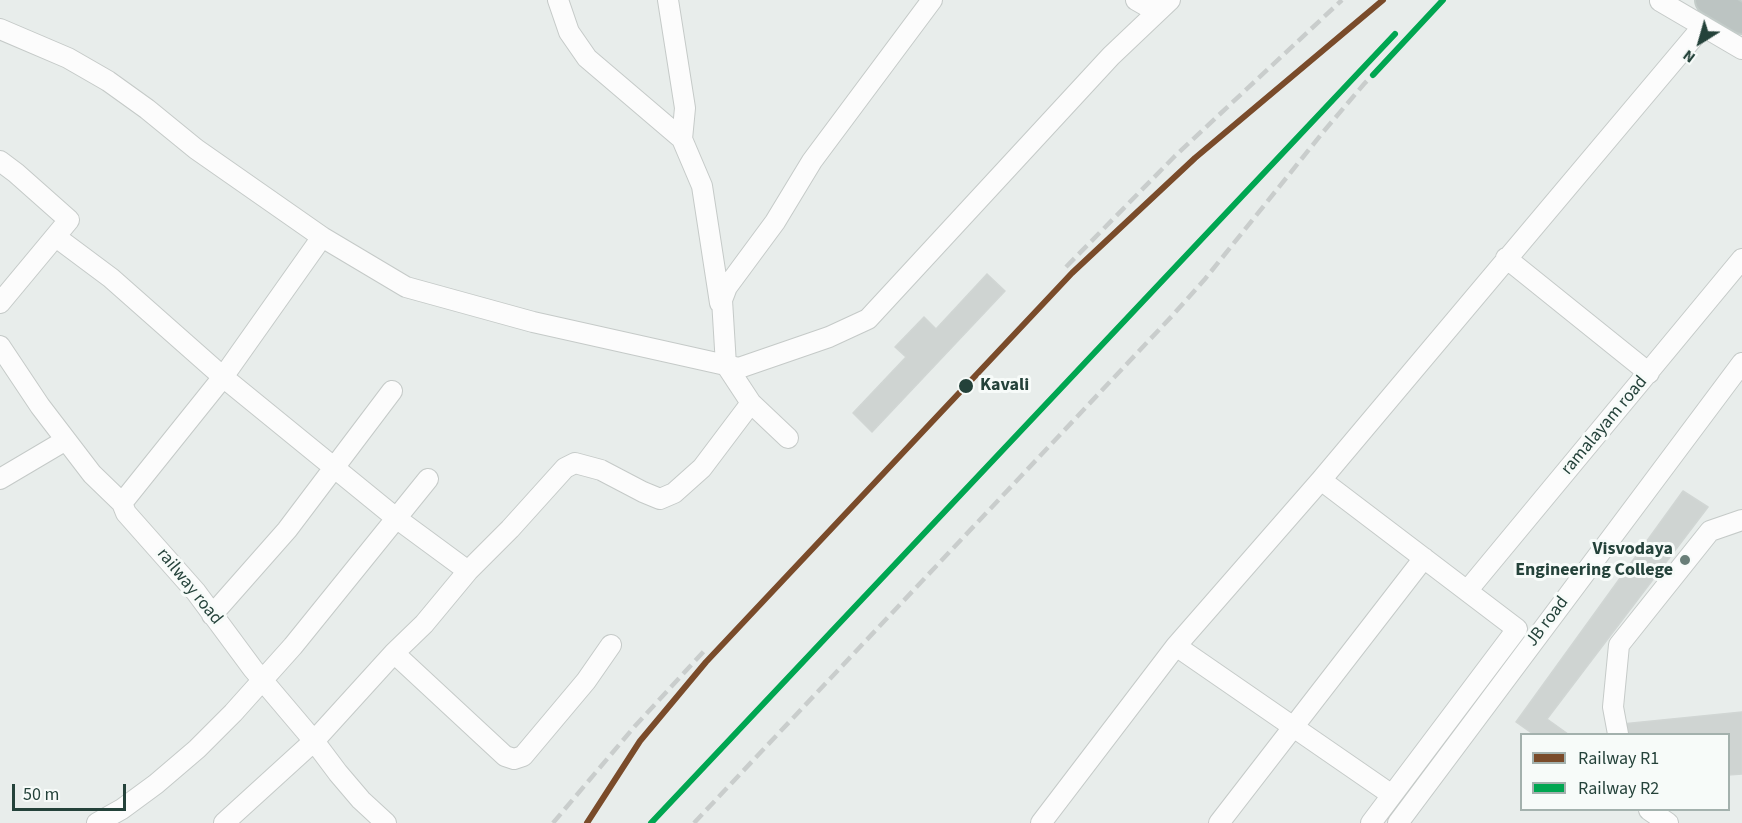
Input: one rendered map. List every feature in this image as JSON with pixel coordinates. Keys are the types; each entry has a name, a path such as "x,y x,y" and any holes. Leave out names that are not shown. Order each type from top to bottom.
{"highway":[{"path":"1707,13 1740,7"}],"street":[{"path":"558,0 569,32 587,58 682,139 702,186 723,318"},
{"path":"668,0 685,108 682,139"},
{"path":"788,438 751,403 726,365 722,300 727,287 775,222 812,161 932,0"},
{"path":"1136,0 1163,6"},
{"path":"1660,1 1707,13 1742,49"},
{"path":"0,28 68,58 108,81 196,149 322,237 406,287 533,322 739,368 829,337 868,319 952,231 1002,172 1095,73 1163,6"},
{"path":"1041,823 1176,646 1321,480 1707,13"},
{"path":"0,161 69,220 0,303"},
{"path":"56,237 111,278 223,377 396,518 468,571"},
{"path":"122,503 223,377 322,237"},
{"path":"1506,258 1649,373"},
{"name":"ramalayam road","path":"1467,591 1742,259"},
{"name":"railway road","path":"0,346 40,406 92,474 122,503 126,513 196,592 263,681 361,800 386,823"},
{"name":"JB road","path":"1398,823 1742,363"},
{"path":"212,615 287,530 392,391"},
{"path":"224,823 314,741 565,468 575,463 601,470 660,499 674,493 702,468 751,403"},
{"path":"0,479 66,440"},
{"path":"97,823 122,809 164,777 196,749 263,681 428,479"},
{"path":"1321,480 1517,629 1371,823"},
{"path":"1618,733 1613,707 1619,645 1710,531 1742,520"},
{"path":"1219,823 1424,558"},
{"path":"394,653 505,756 514,759 523,756 586,681 611,645"},
{"path":"1176,646 1392,795"},
{"path":"1650,811 1668,823"}],"building":[{"path":"987,274 1005,291 872,432 853,413 906,357 895,347 924,317 936,329"},
{"path":"1683,491 1708,507 1547,719 1567,733 1532,733 1516,722"},
{"path":"1742,712 1742,774 1730,775 1730,733 1623,733 1622,724"}],"railway":[{"path":"1066,267 1175,156 1342,0"},
{"path":"587,823 640,741 706,662 1072,273 1195,158 1383,0"},
{"path":"694,823 1172,316 1205,279 1364,84 1443,0"},
{"path":"553,823 635,726 706,649"}],"rail line":[{"name":"R1","path":"587,823 640,741 706,662 1072,273 1195,158 1383,0"},
{"name":"R2","path":"1373,75 1443,0"},
{"name":"R2","path":"651,823 1395,34"}],"place":[{"name":"Kavali","path":"966,386"},
{"name":"Visvodaya Engineering College","path":"1685,560"}]}
